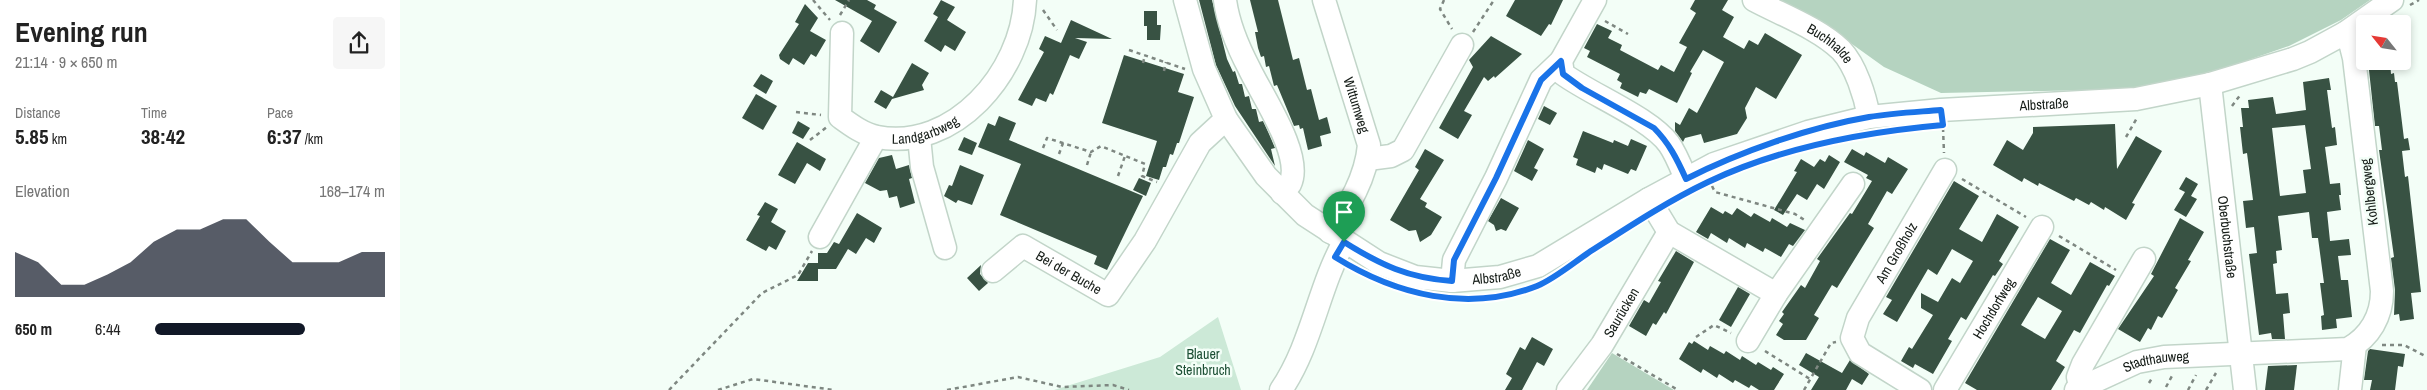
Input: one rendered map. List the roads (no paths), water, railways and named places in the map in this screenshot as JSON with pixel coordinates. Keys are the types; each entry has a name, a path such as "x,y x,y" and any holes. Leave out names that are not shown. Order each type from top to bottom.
{"street":[{"name":"Albstraße","path":"1184,0 1204,69 1226,119 1266,176 1305,214 1337,237 1397,271 1454,290 1538,266 1649,199 1695,174 1740,154 1799,135 1869,117 1941,110 2136,99 2210,84 2293,59 2345,33 2392,0"},
{"path":"1225,0 1227,15 1246,63 1282,130 1292,167 1290,184 1282,193"},
{"name":"Wittumweg","path":"1282,390 1292,374 1314,322 1337,237 1361,181 1368,159 1369,145 1366,131 1324,0"},
{"name":"Buchhalde","path":"1754,0 1813,31 1842,51 1850,64 1863,95 1869,117"},
{"name":"Landgarbweg","path":"842,33 840,117 857,129 876,137 919,137 948,124 975,104 997,81 1015,50 1024,13 1034,4"},
{"path":"1454,290 1454,260 1496,178 1541,80 1561,61 1591,6"},
{"name":"Kohlbergweg","path":"2345,33 2354,58 2382,291 2380,314 2374,324 2355,344"},
{"path":"1368,159 1391,156 1403,150 1462,45"},
{"path":"1561,61 1563,74 1582,88 1658,132 1695,174"},
{"name":"Oberbuchstraße","path":"2210,84 2245,390"},
{"name":"Bei der Buche","path":"993,271 1023,246 1108,295 1136,256 1200,143 1226,119"},
{"path":"820,237 876,137"},
{"path":"919,137 922,167 945,248"},
{"name":"Am Großholz","path":"1920,390 1860,353 1852,338 1858,318 1946,170"},
{"path":"1748,341 1776,294 1853,184"},
{"path":"1649,199 1669,232 1776,294"},
{"name":"Hochdorfweg","path":"1945,390 2042,227"},
{"name":"Saurücken","path":"1568,390 1602,345 1669,232"},
{"path":"2079,389 2078,378 2083,364 2144,260"},
{"path":"2242,353 2338,350 2355,344 2350,390"},
{"name":"Stadthauweg","path":"2079,389 2137,362 2164,357 2242,353"}],"park label":[{"name":"Blauer Steinbruch","path":"1203,362"}]}
